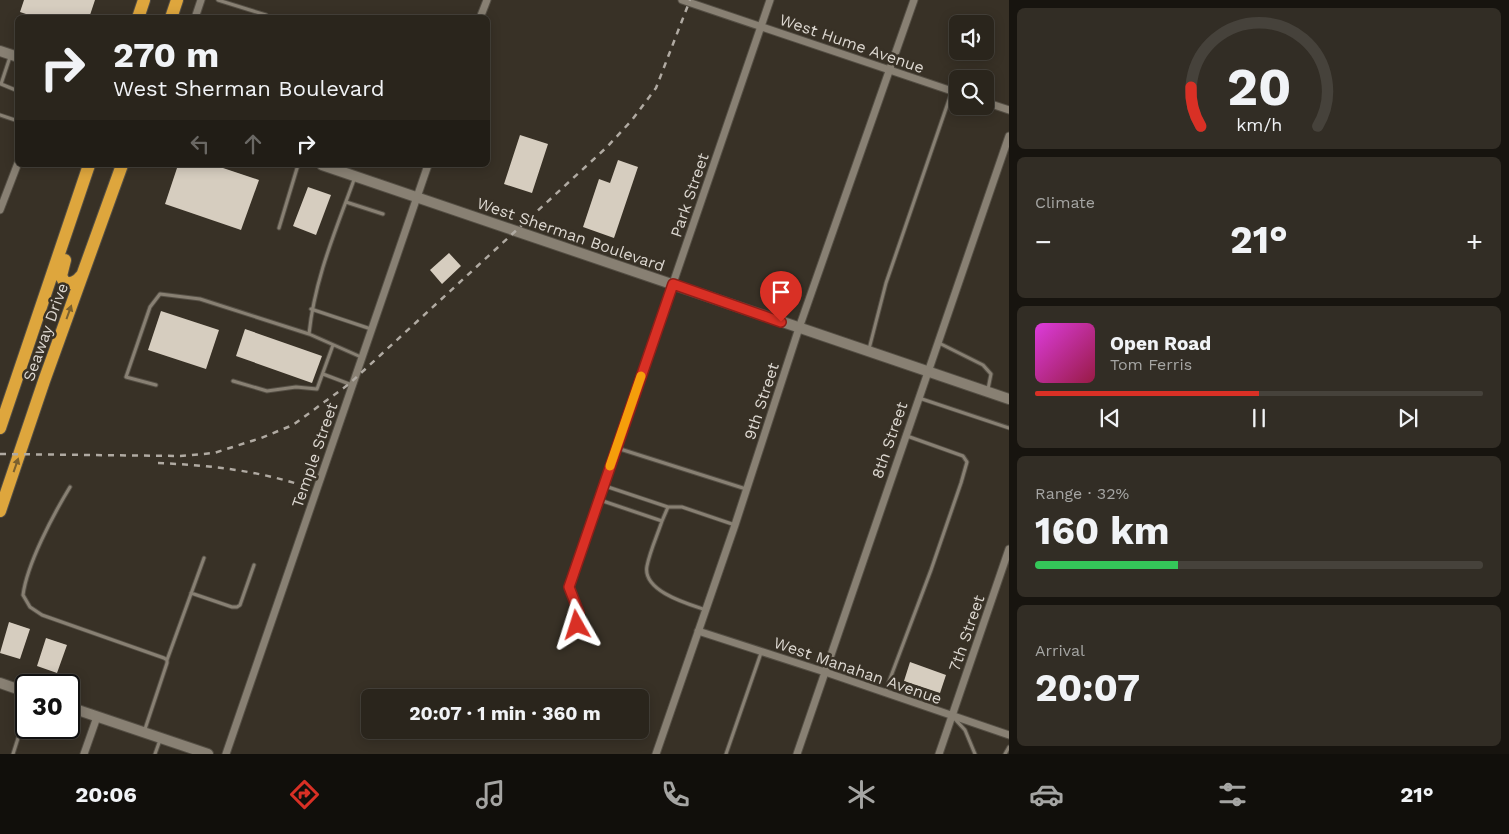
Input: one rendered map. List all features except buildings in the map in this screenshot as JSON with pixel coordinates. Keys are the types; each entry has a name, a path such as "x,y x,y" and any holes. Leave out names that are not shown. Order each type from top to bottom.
{"highway":[{"path":"139,15 144,0"},
{"path":"165,15 169,0"},
{"path":"172,15 177,0"},
{"name":"Seaway Drive","path":"0,428 88,167"},
{"path":"82,275 71,284 65,283 61,276 95,167"},
{"name":"Seaway Drive","path":"0,511 121,167"}],"main road":[{"path":"0,51 14,56"},
{"name":"West Sherman Boulevard","path":"328,167 1009,399"},
{"path":"0,684 15,689"},
{"path":"80,711 208,754"}],"street":[{"path":"196,15 201,0"},
{"path":"481,15 487,0"},
{"name":"West Hume Avenue","path":"682,0 949,90"},
{"name":"Park Street","path":"577,625 579,613 569,587 770,0"},
{"name":"9th Street","path":"656,754 706,610 799,328 914,0"},
{"path":"994,105 1009,110"},
{"name":"8th Street","path":"797,754 1009,136"},
{"path":"0,210 16,167"},
{"name":"Temple Street","path":"226,754 427,167"},
{"name":"7th Street","path":"939,754 1009,549"},
{"name":"West Manahan Avenue","path":"698,631 1009,735"},
{"path":"84,754 96,716"}],"lane":[{"path":"218,0 266,15"},
{"path":"14,56 0,86 15,89"},
{"path":"868,351 889,274 949,109"},
{"path":"0,115 15,120"},
{"path":"278,228 297,167"},
{"path":"309,334 311,309 319,274 356,176"},
{"path":"346,202 383,214"},
{"path":"156,385 126,377 150,307 160,294 200,299 309,334 362,357"},
{"path":"311,309 371,330"},
{"path":"937,343 983,365 991,374 988,392"},
{"path":"233,381 267,391 296,388 317,389 333,345"},
{"path":"322,374 352,385"},
{"path":"918,398 1009,428"},
{"path":"885,693 931,570 967,462 963,456 905,436"},
{"path":"617,448 746,489"},
{"path":"604,486 668,507 682,507 734,525"},
{"path":"70,487 47,530 24,586 22,596 30,607 42,615 167,660"},
{"path":"599,500 662,521"},
{"path":"668,507 646,567 649,579 657,588 668,595 706,610"},
{"path":"144,732 167,660 204,558"},
{"path":"191,593 232,608 237,607 254,565"},
{"path":"726,754 762,652"},
{"path":"952,716 965,730 974,754"},
{"path":"155,754 161,738"},
{"path":"13,754 18,739"},
{"path":"1005,754 1009,746"}],"railway":[{"path":"0,454 180,456 214,453 261,438 293,425 349,384 607,147 632,120 656,88 690,0"},
{"path":"158,463 230,469 301,485"}],"slow traffic":[{"path":"610,466 641,376"}],"route":[{"path":"577,625 579,613 569,587 673,284 781,322"}]}
